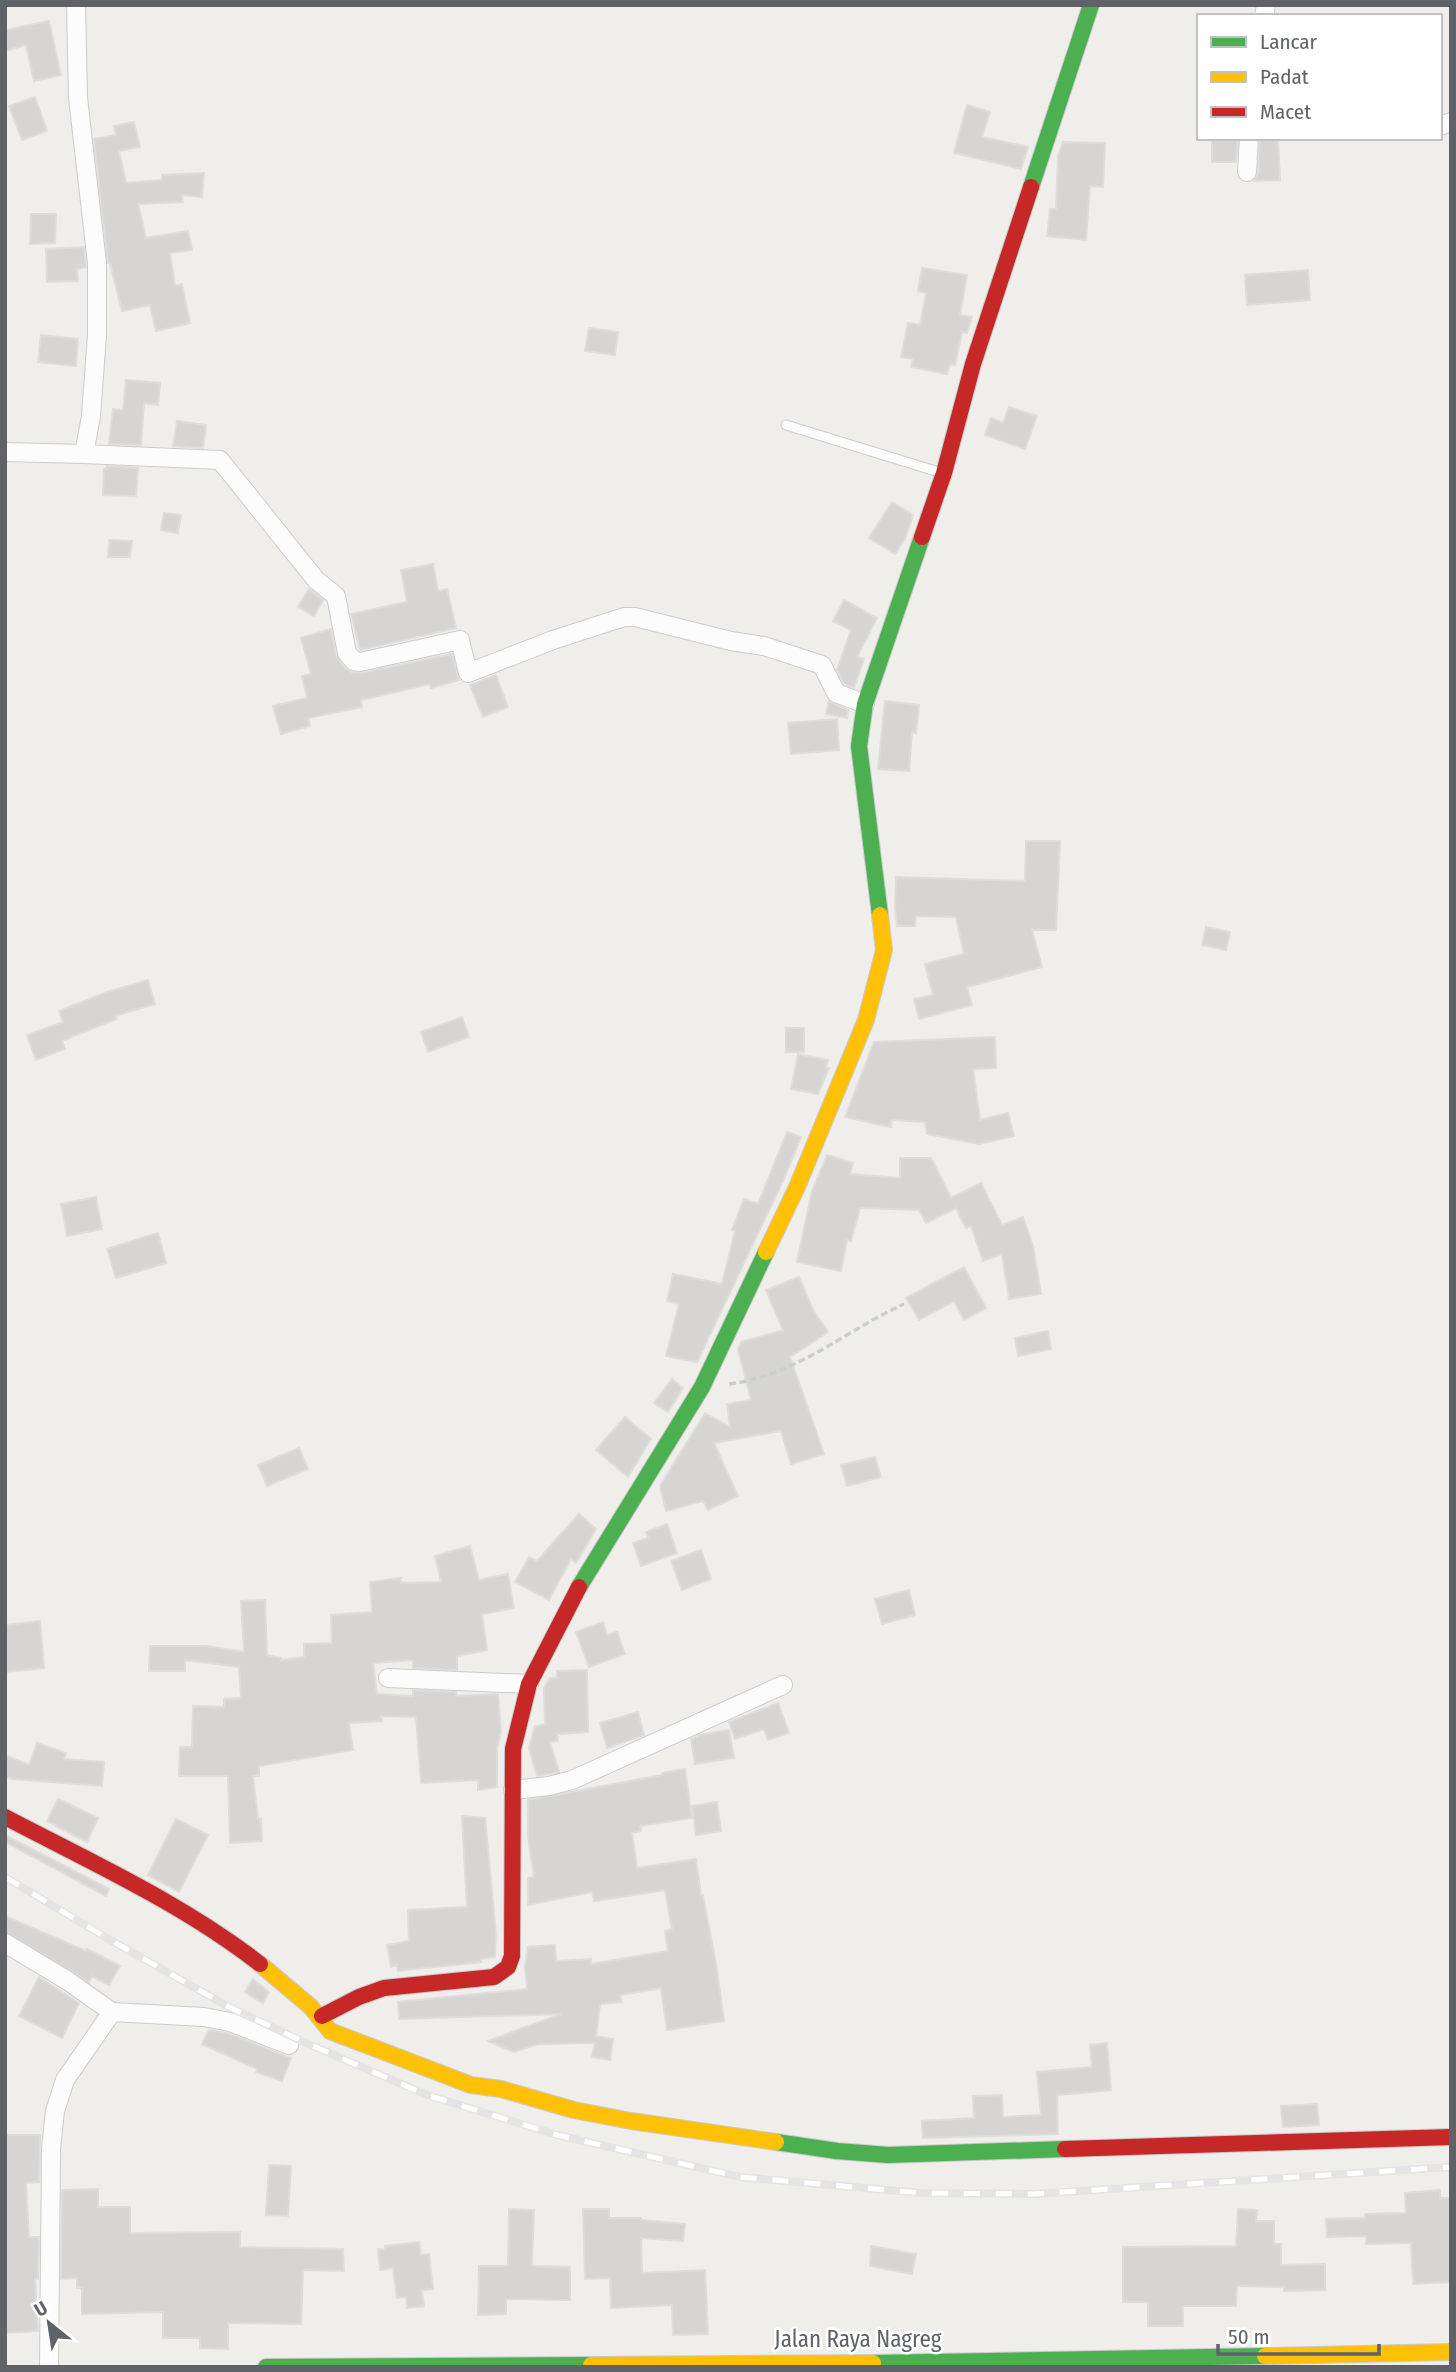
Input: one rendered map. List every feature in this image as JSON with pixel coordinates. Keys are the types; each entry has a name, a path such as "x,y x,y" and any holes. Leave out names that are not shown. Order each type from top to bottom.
{"main road":[{"path":"322,2016 384,1988 486,1979 508,1967 512,1956 513,1749 528,1684 573,1597 702,1387 797,1187 866,1020 884,950 859,746 865,704 944,473 973,364 1091,5"},
{"path":"5,1817 140,1888 250,1955 322,2016 330,2031 471,2085 501,2089 574,2110 837,2151 888,2155 1451,2137"},
{"name":"Jalan Raya Nagreg","path":"266,2367 733,2365 1451,2353"}],"street":[{"path":"76,5 78,98 97,263 96,349 91,416 84,454"},
{"path":"1247,172 1249,140"},
{"path":"5,452 220,460 316,580 336,596 347,653 354,661 360,662 460,640 468,673 553,640 624,617 635,617 732,641 764,646 822,665 836,693 865,704"},
{"path":"388,1678 528,1684"},
{"path":"513,1790 550,1786 572,1780 783,1685"},
{"path":"5,1943 68,1981 112,2012 204,2017 230,2022 289,2045"},
{"path":"49,2367 51,2149 55,2111 65,2080 112,2012"}],"lane":[{"path":"786,425 944,473"}],"path":[{"path":"702,1387 754,1381 794,1365 904,1304"}],"building":[{"path":"49,21 61,75 34,81 26,45 5,51 5,30"},
{"path":"35,97 47,131 22,140 9,106"},
{"path":"967,105 990,112 982,137 1028,147 1021,169 954,153"},
{"path":"134,122 140,147 119,151 126,183 162,180 162,175 204,173 202,197 182,195 183,202 138,204 146,238 188,231 192,250 170,253 175,286 182,284 190,323 156,331 150,305 122,311 108,263 94,139 116,135 114,126"},
{"path":"1212,140 1238,140 1236,162 1212,162"},
{"path":"1260,140 1278,140 1280,180 1254,181 1258,173"},
{"path":"1063,142 1105,143 1103,187 1090,186 1086,240 1047,236 1050,209 1056,209 1058,156"},
{"path":"31,214 56,214 55,243 30,244"},
{"path":"84,247 86,267 77,269 78,281 47,282 46,249"},
{"path":"922,268 967,275 960,315 972,317 967,333 962,332 955,365 950,364 947,374 911,367 913,359 901,357 908,323 920,325 926,293 918,291"},
{"path":"1308,270 1310,300 1247,305 1245,275"},
{"path":"589,328 618,332 615,355 585,351"},
{"path":"41,335 78,339 76,366 38,362"},
{"path":"126,380 160,383 158,405 144,403 141,445 109,444 113,409 123,410"},
{"path":"1009,407 1037,416 1025,449 985,435 991,418 1003,423"},
{"path":"177,421 206,425 203,448 173,446"},
{"path":"107,466 138,468 136,496 103,495 104,469 107,469"},
{"path":"892,502 913,515 905,539 895,554 869,538"},
{"path":"164,513 181,515 178,533 161,530"},
{"path":"109,540 132,541 130,557 108,557"},
{"path":"433,564 438,591 447,589 456,628 360,650 351,614 407,602 401,570"},
{"path":"309,589 323,600 314,616 298,607"},
{"path":"844,600 877,618 857,657 864,659 854,688 844,684 837,670 851,630 833,621"},
{"path":"331,629 336,656 351,672 362,673 452,654 459,680 431,688 430,684 361,700 362,707 308,718 310,726 281,734 273,706 307,698 302,676 311,674 301,638"},
{"path":"496,675 508,707 483,717 470,685"},
{"path":"829,701 848,710 847,718 826,714"},
{"path":"885,701 919,705 916,733 912,732 909,771 878,769"},
{"path":"837,719 839,750 791,754 788,723"},
{"path":"1026,841 1060,841 1056,930 1032,930 1042,967 967,987 972,1005 919,1019 914,999 933,995 925,964 964,954 956,917 916,916 915,926 897,926 896,877 1025,881"},
{"path":"1206,927 1230,932 1226,950 1202,945"},
{"path":"148,980 155,1004 115,1016 116,1019 62,1041 65,1049 36,1060 27,1035 63,1022 59,1011 107,992"},
{"path":"462,1017 469,1037 428,1052 421,1032"},
{"path":"786,1028 804,1028 804,1052 786,1052"},
{"path":"995,1037 996,1068 973,1069 980,1120 1008,1113 1014,1136 979,1144 927,1134 925,1122 892,1120 891,1127 845,1117 874,1042"},
{"path":"798,1054 828,1060 826,1068 829,1068 818,1094 791,1089"},
{"path":"787,1132 801,1137 783,1181 697,1362 666,1356 679,1304 667,1301 673,1274 722,1284 735,1231 732,1230 744,1199 758,1204"},
{"path":"827,1155 853,1163 850,1174 900,1178 900,1158 931,1158 951,1198 981,1183 1002,1225 1023,1217 1033,1246 1041,1294 1009,1299 1002,1254 983,1261 971,1226 966,1228 956,1208 926,1223 919,1210 860,1208 851,1241 847,1240 841,1271 797,1262 812,1191"},
{"path":"96,1197 102,1229 67,1236 61,1204"},
{"path":"158,1233 166,1263 116,1278 107,1249"},
{"path":"964,1267 986,1308 964,1320 954,1301 919,1320 906,1298"},
{"path":"799,1277 813,1310 828,1332 790,1357 824,1454 791,1464 781,1431 714,1443 738,1496 708,1510 703,1501 666,1511 660,1486 705,1413 730,1427 727,1404 751,1400 738,1349 741,1342 783,1330 766,1290"},
{"path":"1048,1331 1051,1349 1018,1356 1015,1338"},
{"path":"672,1379 683,1388 668,1412 654,1403"},
{"path":"625,1417 651,1439 628,1477 596,1450"},
{"path":"299,1448 308,1469 267,1486 258,1465"},
{"path":"875,1457 881,1477 847,1486 841,1465"},
{"path":"579,1514 596,1529 576,1563 571,1559 549,1600 515,1582 529,1557 537,1561"},
{"path":"667,1524 677,1553 641,1566 633,1543 648,1538 646,1532"},
{"path":"470,1546 479,1580 508,1574 514,1608 482,1614 487,1650 457,1656 457,1670 413,1668 413,1660 373,1663 377,1694 413,1696 413,1690 456,1692 456,1696 498,1694 501,1732 497,1749 497,1787 478,1790 478,1780 421,1783 416,1717 381,1716 382,1721 349,1723 353,1750 259,1766 259,1776 253,1776 262,1841 230,1843 228,1776 179,1776 180,1747 192,1747 193,1706 224,1707 224,1699 241,1698 239,1667 185,1660 185,1671 149,1671 150,1646 207,1646 244,1652 241,1601 265,1600 267,1655 281,1660 304,1657 304,1644 332,1643 331,1615 372,1612 370,1582 401,1578 401,1583 441,1582 435,1556"},
{"path":"701,1550 711,1579 682,1590 671,1561"},
{"path":"909,1590 915,1615 882,1624 875,1599"},
{"path":"40,1621 44,1668 5,1672 5,1625"},
{"path":"603,1622 607,1635 617,1632 625,1654 589,1667 576,1632"},
{"path":"587,1670 588,1732 557,1734 558,1741 550,1742 559,1772 537,1776 529,1748 535,1726 545,1724 544,1688 550,1678 557,1678 557,1671"},
{"path":"778,1703 789,1733 768,1740 764,1729 735,1739 729,1722"},
{"path":"638,1712 644,1735 607,1748 600,1723"},
{"path":"729,1730 734,1758 695,1764 691,1739"},
{"path":"37,1743 66,1753 64,1759 104,1762 102,1786 5,1777 5,1755 29,1765"},
{"path":"685,1769 692,1818 640,1826 641,1831 632,1833 637,1868 696,1859 724,2021 667,2030 661,1988 620,1995 621,2002 600,2004 596,2036 613,2039 610,2060 592,2057 595,2043 538,2044 514,2052 488,2041 561,2014 399,2019 398,2002 527,1989 525,1966 528,1947 555,1945 556,1961 591,1959 591,1964 668,1951 665,1931 672,1929 665,1890 594,1901 592,1892 528,1905 528,1878 534,1877 528,1837 528,1800"},
{"path":"58,1799 98,1818 87,1842 47,1821"},
{"path":"717,1802 721,1831 696,1835 692,1806"},
{"path":"462,1816 485,1818 496,1933 495,1957 481,1959 481,1962 398,1971 397,1965 391,1967 387,1945 409,1941 408,1910 467,1907"},
{"path":"176,1819 208,1835 179,1892 148,1875"},
{"path":"5,1835 109,1889 106,1896 5,1842"},
{"path":"5,1916 86,1951 87,1949 120,1966 109,1985 92,1976 89,1982 5,1932"},
{"path":"39,1977 79,2003 62,2038 19,2016"},
{"path":"253,1979 269,1992 263,2003 245,1992"},
{"path":"209,2030 227,2033 291,2058 282,2081 256,2072 257,2069 202,2044"},
{"path":"1107,2043 1111,2090 1057,2095 1058,2134 923,2138 922,2121 974,2118 973,2096 1002,2095 1003,2117 1041,2115 1037,2072 1092,2067 1090,2045"},
{"path":"1317,2104 1319,2125 1283,2127 1281,2106"},
{"path":"5,2135 40,2135 39,2182 26,2183 29,2237 39,2237 38,2279 35,2279 38,2331 5,2333"},
{"path":"269,2165 291,2166 288,2216 266,2215"},
{"path":"98,2189 98,2207 130,2207 130,2233 240,2232 240,2247 343,2249 344,2271 303,2270 301,2324 228,2323 228,2349 200,2348 200,2338 163,2338 163,2312 82,2314 82,2288 77,2288 77,2278 61,2279 62,2190"},
{"path":"1440,2190 1440,2198 1451,2198 1451,2282 1413,2284 1411,2243 1366,2244 1366,2236 1327,2237 1326,2219 1406,2213 1405,2193"},
{"path":"509,2209 534,2210 532,2266 570,2267 570,2300 506,2299 506,2314 478,2315 479,2266 508,2266"},
{"path":"583,2209 609,2209 609,2218 641,2218 685,2224 683,2241 641,2238 642,2273 705,2270 708,2334 673,2335 672,2305 611,2308 610,2278 585,2279"},
{"path":"1238,2209 1257,2210 1256,2221 1274,2221 1274,2244 1281,2244 1281,2265 1325,2264 1325,2290 1284,2291 1284,2287 1237,2286 1236,2306 1183,2306 1183,2326 1148,2326 1148,2302 1123,2302 1123,2247 1236,2246"},
{"path":"419,2242 421,2255 429,2254 433,2289 422,2290 424,2306 407,2308 406,2297 397,2298 393,2268 380,2270 378,2249 385,2250 385,2246"},
{"path":"871,2246 916,2254 912,2274 870,2266"}],"railway":[{"path":"5,1877 229,2007 427,2095 557,2135 740,2177 921,2193 1033,2194 1451,2167"}],"traffic: fast":[{"path":"1031,187 1091,5"},
{"path":"880,915 859,746 865,704 922,537"},
{"path":"579,1587 702,1387 766,1252"},
{"path":"776,2142 888,2155 1065,2149"},
{"path":"873,2363 1265,2356"},
{"path":"266,2367 591,2365"}],"traffic: slow":[{"path":"766,1252 797,1187 866,1020 884,950 880,915"},
{"path":"260,1964 311,2007 330,2031 471,2085 501,2089 574,2110 631,2121 776,2142"},
{"path":"1265,2356 1451,2352"},
{"path":"591,2365 873,2363"}],"traffic: jam":[{"path":"922,537 944,473 973,364 1031,187"},
{"path":"322,2016 384,1988 494,1977 508,1967 512,1956 513,1749 529,1684 579,1587"},
{"path":"5,1817 168,1903 260,1964"},
{"path":"1065,2149 1451,2137"}]}
